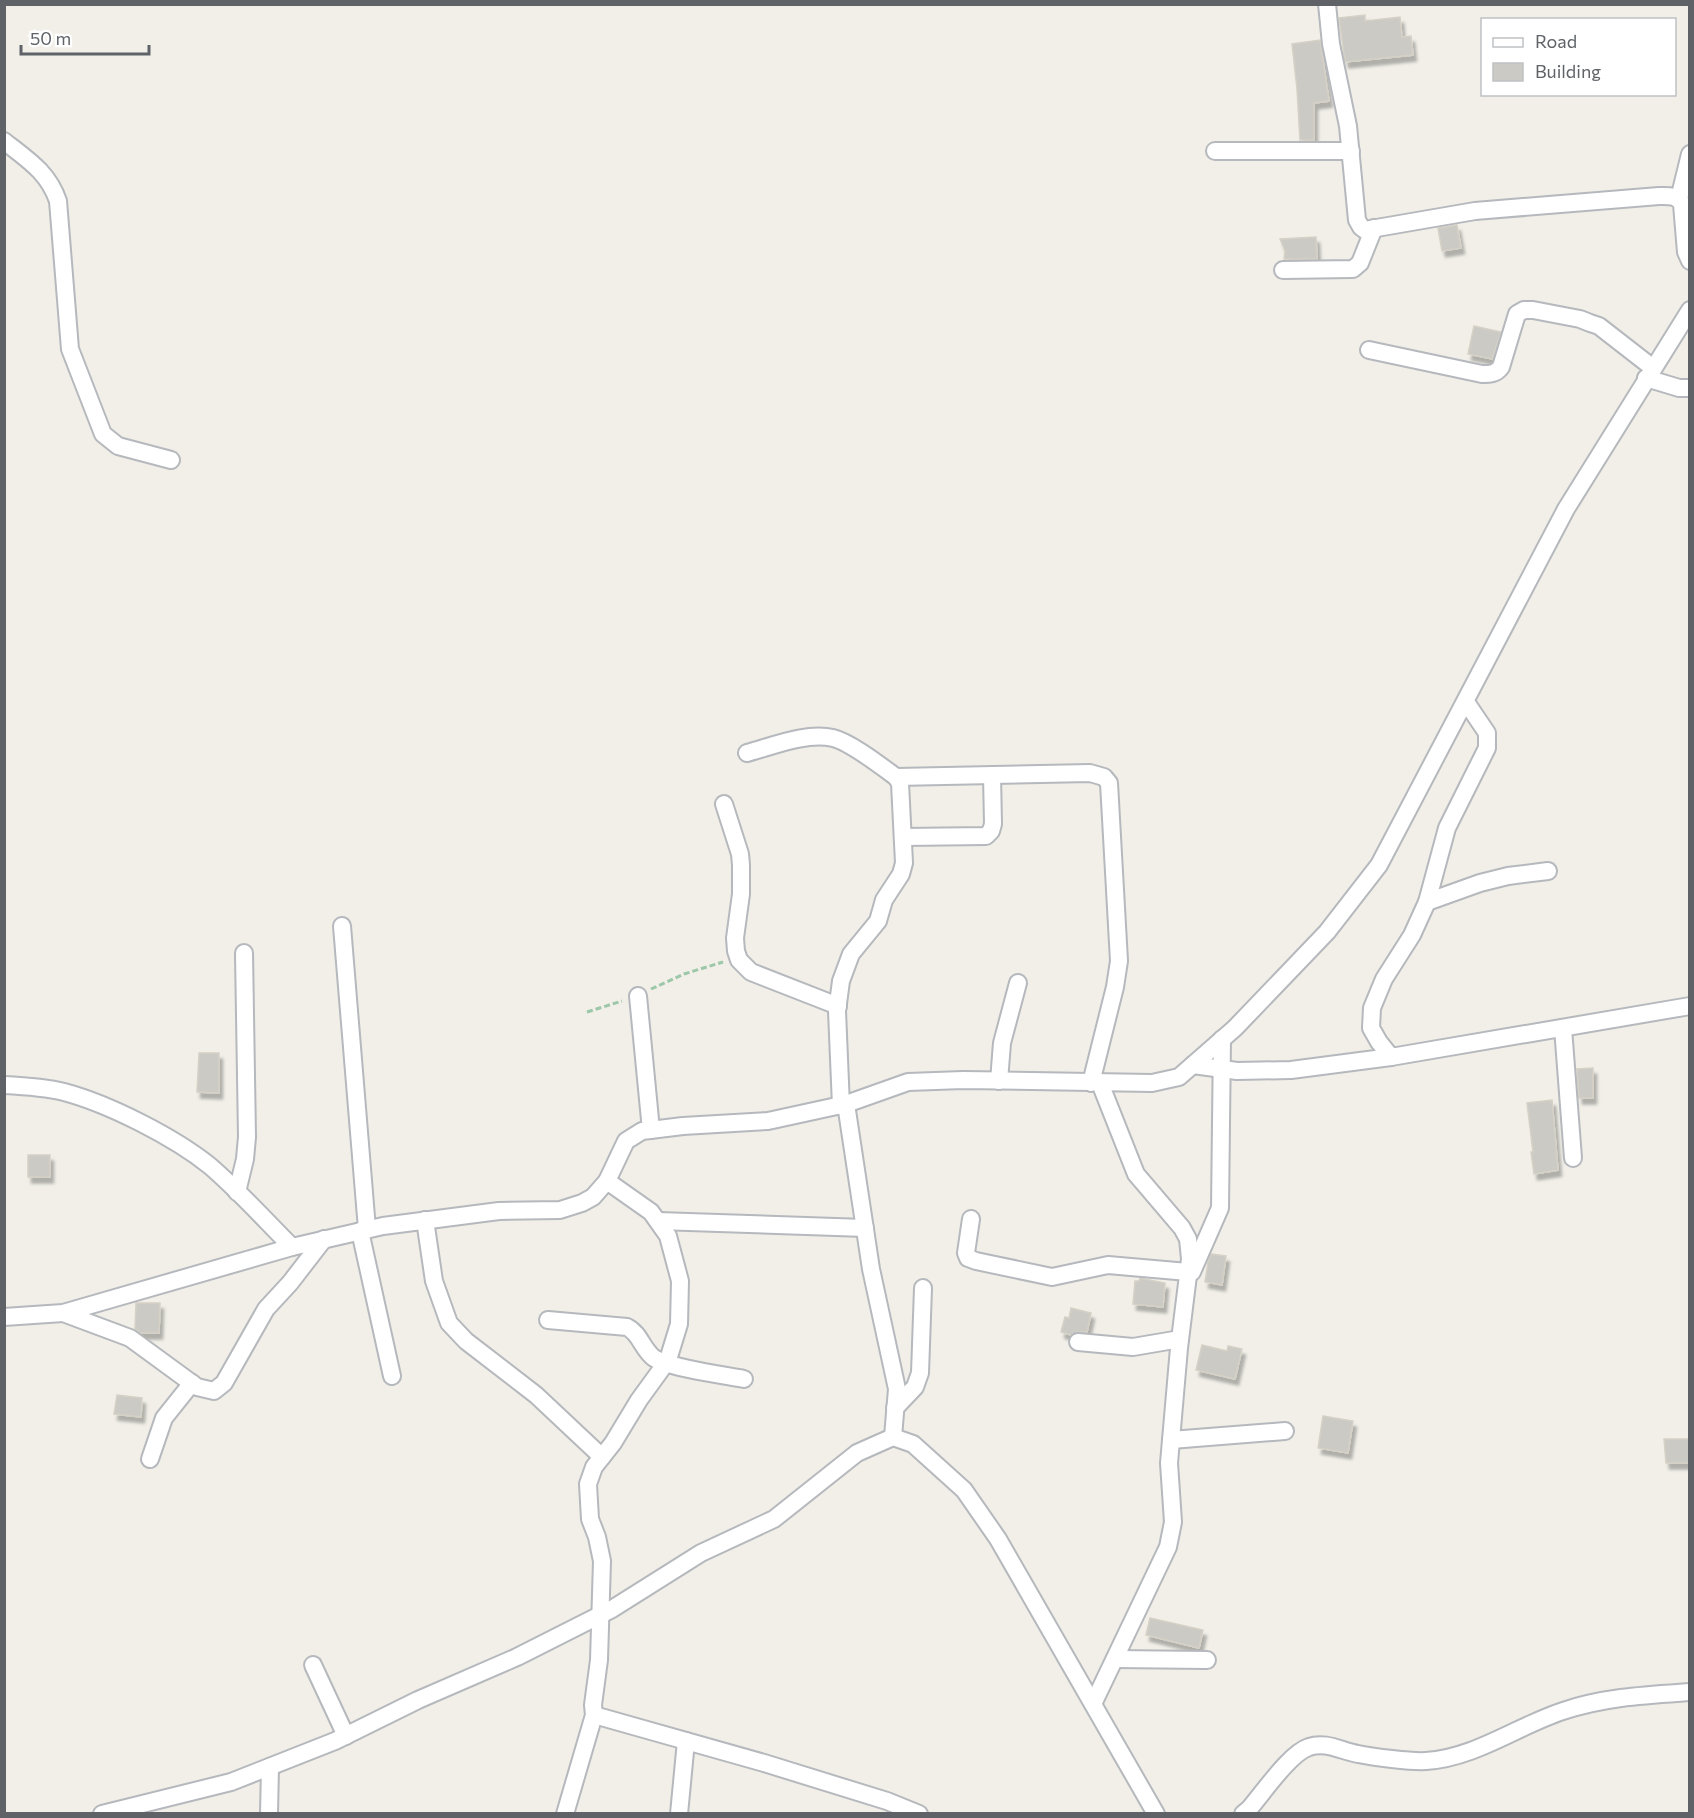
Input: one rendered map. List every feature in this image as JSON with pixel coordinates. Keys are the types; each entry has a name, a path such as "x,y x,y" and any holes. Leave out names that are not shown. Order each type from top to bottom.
{"street":[{"path":"1327,4 1330,44 1342,93 1351,151 1357,220 1365,230 1475,211 1659,196 1679,199"},
{"path":"4,141 45,174 53,185 58,201 70,349 103,434 118,446 171,460"},
{"path":"1215,151 1351,151"},
{"path":"1689,154 1679,199 1682,204 1686,252 1689,261"},
{"path":"1283,270 1353,269 1360,263 1374,228"},
{"path":"1369,350 1491,374 1501,367 1517,314 1524,310 1533,310 1580,319 1599,327 1649,373 1678,388 1689,388"},
{"path":"4,1317 63,1313 292,1247 364,1230 498,1211 560,1210 593,1197 607,1181 626,1141 642,1131 768,1121 843,1105 908,1082 1152,1083 1179,1077 1222,1039 1327,932 1379,865 1566,509 1689,310"},
{"path":"1391,1057 1378,1042 1371,1028 1372,1008 1384,979 1412,935 1427,902 1447,828 1487,748 1487,733 1466,702"},
{"path":"747,753 802,739 834,738 847,744 896,777 1090,773 1104,777 1109,783 1119,961 1116,987 1096,1083 1136,1174 1182,1228 1188,1239 1187,1279 1168,1476 1173,1522 1168,1547 1093,1704"},
{"path":"903,837 986,836 993,824 992,775"},
{"path":"893,1437 897,1389 871,1269 843,1105 838,1006 841,981 851,954 878,921 884,900 901,874 904,863 900,789 896,777"},
{"path":"724,804 740,854 741,894 735,938 738,957 751,972 838,1006"},
{"path":"1427,902 1480,883 1508,876 1548,871"},
{"path":"342,926 364,1230 392,1376"},
{"path":"237,1192 245,1159 247,1137 244,953"},
{"path":"999,1081 1002,1044 1018,983"},
{"path":"638,996 651,1130"},
{"path":"1192,1065 1237,1071 1291,1070 1391,1057 1689,1006"},
{"path":"1563,1028 1573,1158"},
{"path":"1187,1279 1220,1208 1222,1039"},
{"path":"4,1085 63,1092 89,1100 184,1147 210,1166 292,1247"},
{"path":"565,1814 594,1715 593,1705 599,1660 602,1561 590,1519 588,1484 594,1467 665,1363 679,1324 680,1281 668,1236 651,1212 607,1181"},
{"path":"970,1219 966,1253 968,1258 975,1261 1052,1277 1108,1265 1187,1279"},
{"path":"425,1220 434,1281 449,1323 466,1341 536,1395 602,1457"},
{"path":"658,1221 865,1228"},
{"path":"63,1313 130,1338 197,1387 214,1391 224,1383 266,1309 324,1239"},
{"path":"896,1408 915,1387 920,1373 923,1288"},
{"path":"548,1320 627,1327 632,1329 649,1353 665,1363 744,1379"},
{"path":"1078,1342 1133,1347 1180,1339"},
{"path":"150,1459 164,1418 192,1383"},
{"path":"1171,1440 1285,1431"},
{"path":"102,1814 231,1782 346,1736 418,1700 517,1657 599,1615 701,1553 774,1519 857,1453 893,1437 913,1444 964,1490 998,1539 1155,1814"},
{"path":"1115,1659 1206,1660"},
{"path":"313,1665 346,1736"},
{"path":"1243,1814 1256,1802 1287,1763 1307,1747 1322,1744 1357,1754 1425,1761 1460,1755 1563,1711 1619,1698 1689,1692"},
{"path":"594,1715 886,1801 919,1814"},
{"path":"680,1814 686,1741"},
{"path":"269,1814 270,1767"}],"path":[{"path":"587,1012 638,996 684,974 738,957"}],"building":[{"path":"1365,15 1365,21 1400,17 1402,37 1411,36 1413,55 1345,62 1339,18"},
{"path":"1320,40 1329,101 1314,103 1314,140 1300,140 1292,44"},
{"path":"1457,225 1461,248 1442,251 1438,228"},
{"path":"1316,237 1317,259 1284,259 1285,251 1280,239"},
{"path":"1474,326 1501,332 1492,359 1468,354"},
{"path":"199,1053 219,1053 219,1093 197,1092"},
{"path":"1593,1068 1593,1098 1579,1098 1577,1069"},
{"path":"1552,1100 1558,1170 1534,1174 1527,1103"},
{"path":"28,1155 50,1155 50,1177 28,1177"},
{"path":"1211,1254 1226,1256 1222,1285 1205,1282"},
{"path":"1140,1278 1165,1283 1163,1307 1133,1304 1135,1281 1139,1281"},
{"path":"136,1303 160,1303 159,1333 140,1333 135,1329"},
{"path":"1071,1308 1091,1313 1087,1332 1071,1335 1061,1332 1065,1317 1069,1318"},
{"path":"1202,1345 1227,1351 1228,1346 1242,1349 1235,1379 1196,1370"},
{"path":"117,1395 142,1398 141,1417 114,1414"},
{"path":"1323,1416 1353,1421 1348,1453 1318,1448"},
{"path":"1664,1439 1689,1439 1689,1463 1666,1463"},
{"path":"1150,1618 1203,1630 1199,1648 1146,1635"}]}
